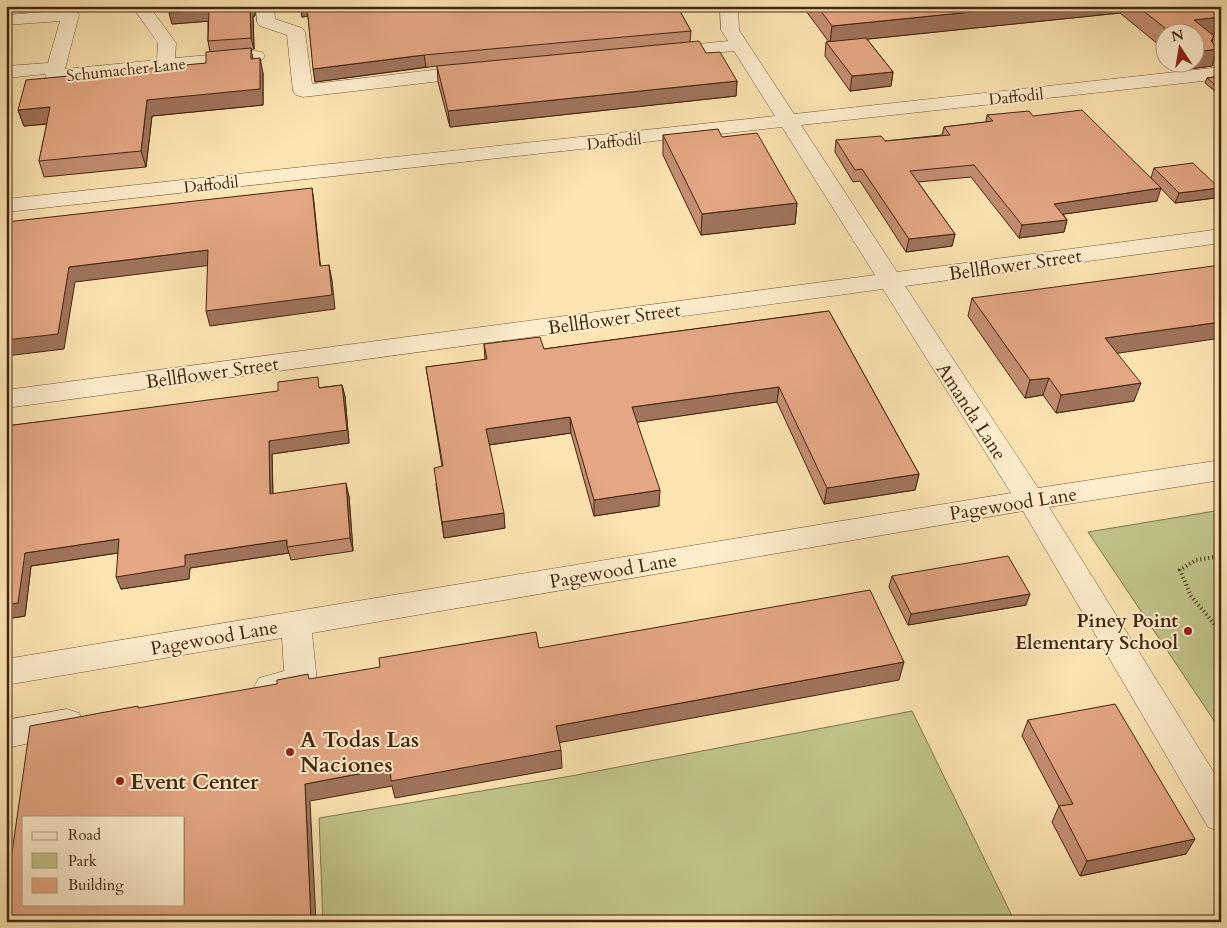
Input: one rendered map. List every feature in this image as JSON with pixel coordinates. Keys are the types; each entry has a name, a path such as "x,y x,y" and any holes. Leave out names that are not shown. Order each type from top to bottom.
{"street":[{"path":"140,6 167,43 166,64"},
{"path":"265,6 266,22 296,32 303,90 495,69"},
{"name":"Amanda Lane","path":"728,6 730,30 1028,500 1049,530 1221,816"},
{"path":"6,20 70,14 56,68"},
{"path":"652,54 740,45"},
{"path":"1221,50 1216,58 1221,62"},
{"name":"Schumacher Lane","path":"6,72 56,68 54,76 256,56"},
{"name":"Daffodil","path":"6,206 788,122 1221,73"},
{"name":"Bellflower Street","path":"6,399 1221,236"},
{"name":"Pagewood Lane","path":"6,672 1028,500 1221,470"},
{"path":"242,692 301,682 296,623"},
{"path":"6,734 95,718"}],"path":[{"path":"1221,556 1196,560 1180,570 1182,582 1193,600 1221,632"}],"green space":[{"name":"Piney Point Elementary School","path":"1221,510 1221,731 1088,532"},
{"path":"912,711 1015,922 323,922 319,818 571,776"}],"building":[{"path":"169,6 250,6 251,38 208,41 209,9 169,13"},
{"path":"307,6 677,6 691,31 424,55 313,69"},
{"path":"817,6 1031,6 832,26"},
{"path":"1137,6 1221,6 1221,17 1194,20 1196,22 1157,22"},
{"path":"1204,28 1214,36 1211,41 1218,49 1204,51"},
{"path":"866,38 893,72 852,76 826,42"},
{"path":"699,41 706,53 720,52 737,81 448,111 437,66"},
{"path":"251,48 251,59 260,58 260,89 147,100 141,151 39,161 50,107 18,110 26,80 206,63 206,52"},
{"path":"1221,76 1221,90 1207,78"},
{"path":"1082,110 1161,188 1054,204 1067,220 1022,225 974,165 910,171 955,234 909,239 862,169 855,170 836,140 881,136 885,141 950,135 944,127 993,121 987,115 1029,111 1033,116"},
{"path":"718,129 722,137 757,133 797,203 702,214 663,135"},
{"path":"1193,163 1219,188 1179,193 1154,168"},
{"path":"312,188 320,266 329,265 332,295 206,311 208,250 69,267 58,334 6,340 6,222"},
{"path":"1221,265 1221,322 1105,338 1141,383 1061,395 1049,378 1030,380 972,298"},
{"path":"829,311 919,474 827,488 779,387 632,407 660,490 594,500 570,417 486,429 504,513 442,522 434,468 443,466 426,367 487,359 484,344 540,337 544,349"},
{"path":"318,377 319,388 342,385 347,430 269,441 270,494 346,483 350,538 287,547 287,540 185,555 185,566 116,577 119,539 25,553 18,603 6,605 6,426 278,391 278,382"},
{"path":"1008,556 1030,594 911,614 892,576"},
{"path":"870,590 904,662 556,726 561,750 391,781 390,768 305,784 311,922 6,922 6,868 10,867 30,726 138,706 138,708 277,684 277,680 308,674 309,679 380,667 379,658 536,632 539,648"},
{"path":"1115,704 1195,839 1087,861 1059,806 1073,804 1028,720"}],"place":[{"name":"Piney Point Elementary School","path":"1188,631"},
{"name":"A Todas Las Naciones","path":"290,752"},
{"name":"Event Center","path":"120,781"}]}
